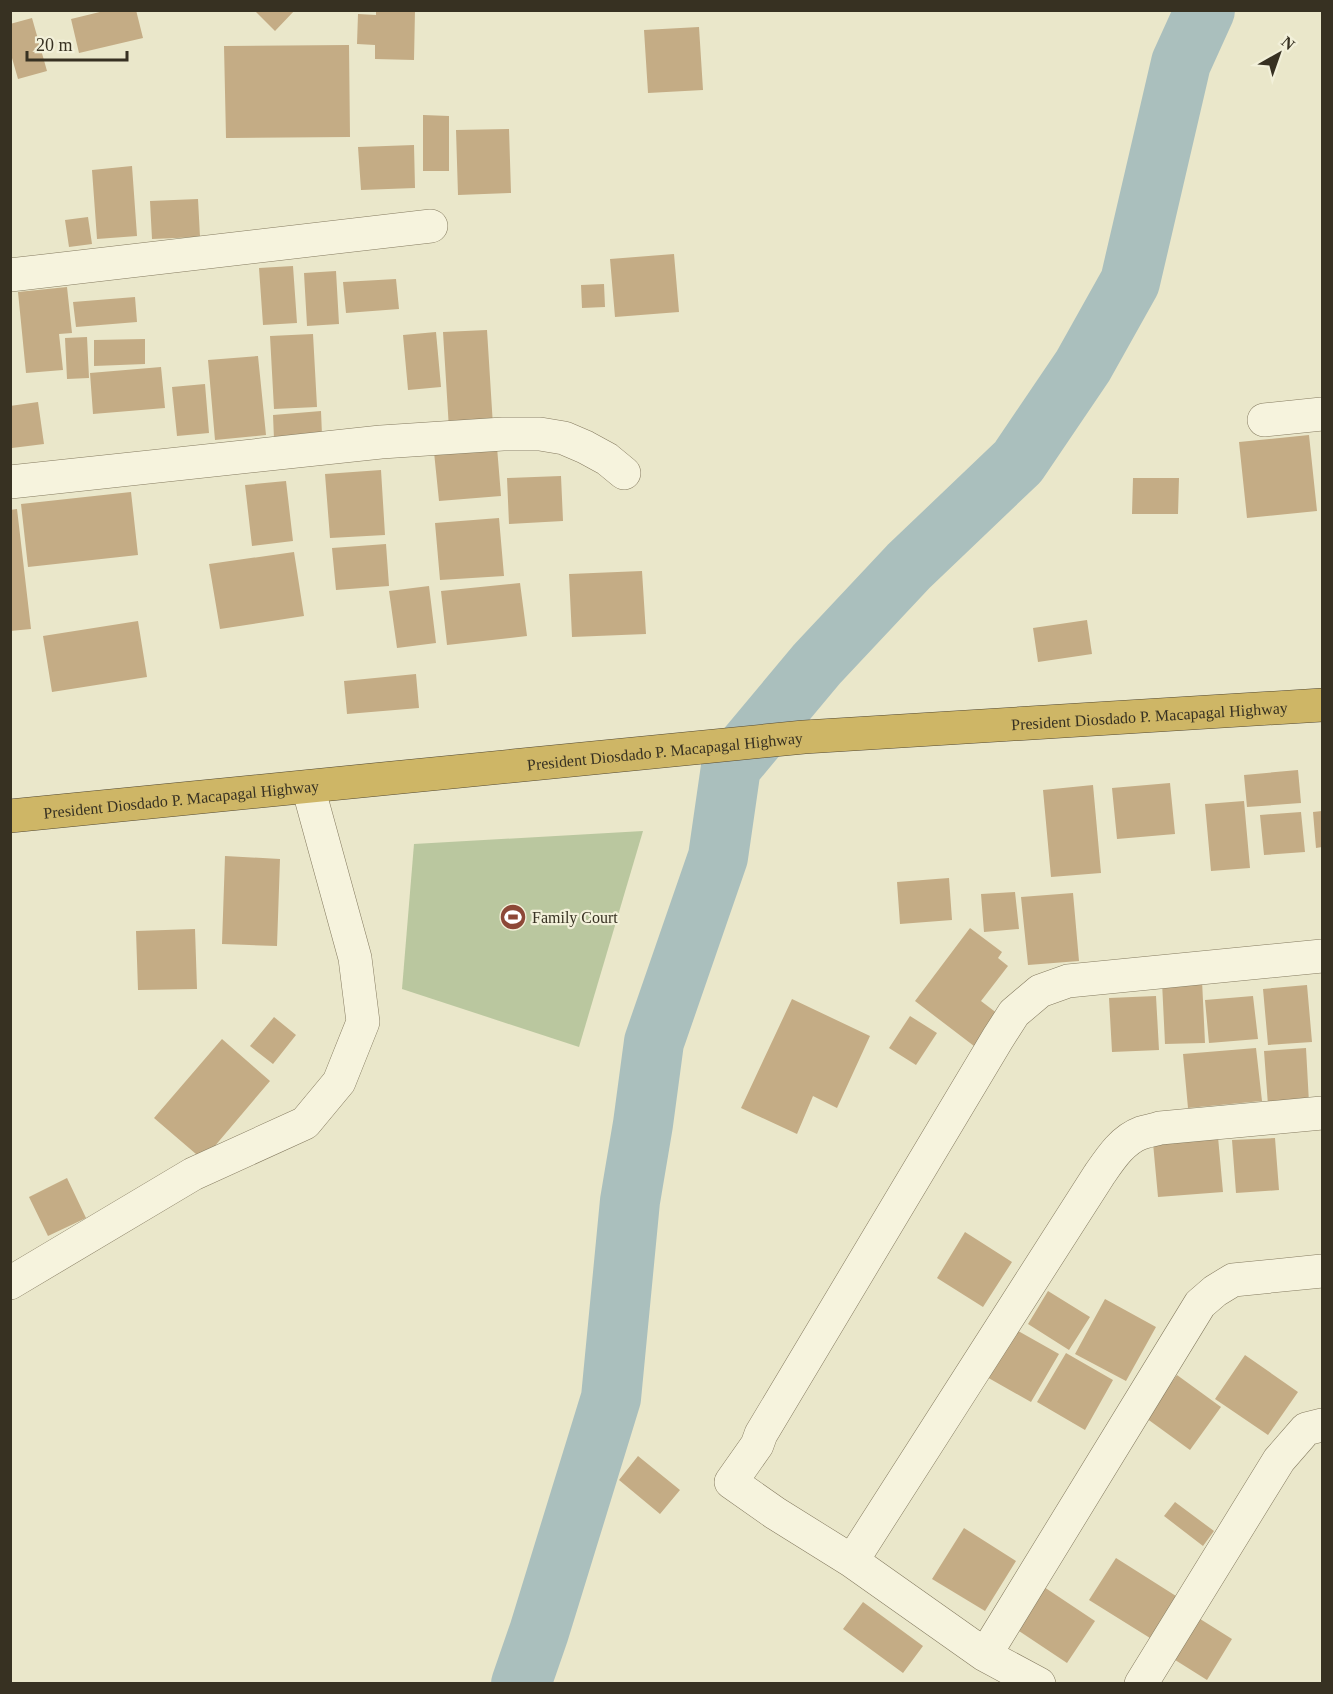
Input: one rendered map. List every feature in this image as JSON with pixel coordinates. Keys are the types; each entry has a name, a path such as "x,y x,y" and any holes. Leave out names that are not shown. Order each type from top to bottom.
{"highway":[{"name":"President Diosdado P. Macapagal Highway","path":"10,816 804,737 1323,705"}],"street":[{"path":"10,275 431,226"},
{"path":"1264,420 1323,414"},
{"path":"10,482 381,442 512,434 540,434 564,438 607,459 624,473"},
{"path":"10,1283 193,1174 305,1123 339,1082 363,1022 355,958 308,787"},
{"path":"1039,1683 985,1655 852,1561 775,1513 731,1482 757,1445 761,1434 1014,1013 1040,991 1068,981 1323,956"},
{"path":"852,1561 1112,1155 1125,1142 1140,1133 1160,1128 1323,1113"},
{"path":"985,1655 1200,1304 1215,1290 1233,1280 1323,1271"},
{"path":"1141,1683 1279,1460 1306,1429 1323,1425"}],"green space":[{"name":"Family Court","path":"643,831 579,1047 402,989 414,844"}],"building":[{"path":"108,10 136,10 143,38 79,53 71,19"},
{"path":"254,10 295,10 275,31"},
{"path":"376,10 415,10 414,60 375,59 375,45 357,44 358,14 376,15"},
{"path":"32,18 47,71 18,79 10,51 10,24"},
{"path":"699,27 703,90 648,93 644,30"},
{"path":"349,45 350,137 226,138 224,46"},
{"path":"423,115 449,116 449,171 423,171"},
{"path":"509,129 511,193 458,195 456,130"},
{"path":"414,145 415,188 361,190 358,147"},
{"path":"132,166 137,236 97,239 92,170"},
{"path":"198,199 200,237 152,239 150,201"},
{"path":"88,217 92,244 69,247 65,220"},
{"path":"674,254 679,312 615,317 610,259"},
{"path":"293,266 297,323 263,325 259,268"},
{"path":"336,271 339,324 307,326 304,273"},
{"path":"396,279 399,309 346,313 343,282"},
{"path":"604,284 605,307 582,308 581,285"},
{"path":"67,287 72,333 59,334 63,370 26,373 18,292"},
{"path":"135,297 137,322 76,327 73,302"},
{"path":"487,330 493,426 449,429 443,332"},
{"path":"436,332 441,387 408,390 403,335"},
{"path":"313,334 317,407 274,409 270,336"},
{"path":"87,337 89,378 67,379 65,338"},
{"path":"145,339 145,364 94,366 94,340"},
{"path":"258,356 266,435 215,440 208,360"},
{"path":"161,367 165,408 93,414 90,373"},
{"path":"205,384 209,433 177,436 172,387"},
{"path":"38,402 44,444 12,448 10,406"},
{"path":"321,411 322,435 274,439 273,415"},
{"path":"1309,435 1317,511 1247,518 1239,442"},
{"path":"497,447 501,496 439,501 434,452"},
{"path":"381,470 385,535 330,538 325,474"},
{"path":"561,476 563,521 509,524 507,478"},
{"path":"1133,478 1179,478 1178,514 1132,514"},
{"path":"286,481 293,541 252,546 245,485"},
{"path":"131,492 138,555 28,567 21,504"},
{"path":"17,509 31,629 10,631 10,510"},
{"path":"499,518 504,576 440,580 435,523"},
{"path":"386,544 389,586 336,590 332,548"},
{"path":"294,552 304,616 220,629 209,564"},
{"path":"642,571 646,634 572,637 569,574"},
{"path":"520,583 527,636 447,645 441,591"},
{"path":"429,586 436,643 397,648 389,591"},
{"path":"1087,620 1092,654 1038,662 1033,628"},
{"path":"138,621 147,677 52,692 43,636"},
{"path":"416,674 419,708 347,714 344,681"},
{"path":"1298,770 1301,803 1247,807 1244,775"},
{"path":"1170,783 1175,834 1117,839 1112,788"},
{"path":"1093,785 1101,873 1051,877 1043,790"},
{"path":"1244,801 1250,868 1211,871 1205,804"},
{"path":"1322,811 1322,847 1316,848 1313,812"},
{"path":"1301,812 1305,852 1264,855 1260,815"},
{"path":"225,856 280,859 277,946 222,944"},
{"path":"949,878 952,920 900,924 897,882"},
{"path":"1015,892 1019,929 984,932 981,894"},
{"path":"1073,893 1079,961 1028,965 1021,897"},
{"path":"970,928 1002,952 998,958 1008,966 981,1001 998,1014 974,1046 915,1001"},
{"path":"195,929 197,989 138,990 136,931"},
{"path":"1202,980 1205,1043 1165,1044 1162,982"},
{"path":"1307,985 1312,1042 1268,1045 1263,989"},
{"path":"1156,996 1159,1050 1112,1052 1109,998"},
{"path":"1253,996 1258,1039 1209,1043 1205,1000"},
{"path":"792,999 870,1036 837,1108 813,1096 797,1134 741,1108"},
{"path":"910,1016 937,1033 916,1065 889,1048"},
{"path":"274,1017 296,1035 273,1064 250,1046"},
{"path":"222,1039 270,1081 203,1160 154,1118"},
{"path":"1256,1048 1262,1101 1188,1108 1183,1054"},
{"path":"1306,1048 1309,1103 1268,1105 1264,1051"},
{"path":"1218,1137 1223,1192 1158,1197 1153,1143"},
{"path":"1275,1138 1279,1190 1236,1193 1232,1140"},
{"path":"67,1178 86,1218 48,1236 29,1197"},
{"path":"965,1232 1012,1262 983,1307 937,1278"},
{"path":"1048,1291 1090,1317 1069,1350 1028,1324"},
{"path":"1105,1299 1156,1327 1126,1381 1075,1354"},
{"path":"1013,1328 1059,1354 1031,1402 985,1376"},
{"path":"1066,1353 1113,1380 1085,1430 1037,1402"},
{"path":"1245,1355 1298,1392 1268,1435 1215,1399"},
{"path":"1177,1375 1221,1407 1190,1450 1146,1418"},
{"path":"638,1456 680,1490 660,1514 619,1480"},
{"path":"1175,1502 1214,1531 1203,1546 1164,1516"},
{"path":"964,1528 1016,1561 985,1611 932,1579"},
{"path":"1116,1558 1176,1596 1150,1638 1089,1600"},
{"path":"1044,1587 1095,1621 1067,1663 1016,1629"},
{"path":"863,1602 923,1646 903,1673 843,1629"},
{"path":"1197,1617 1232,1639 1207,1680 1172,1658"}],"waterway":[{"path":"521,1684 611,1398 630,1201 654,1042 718,857 731,767 817,664 909,566 1018,462 1083,366 1130,282 1181,63 1205,10"}],"place":[{"name":"Family Court","path":"513,917"}]}
